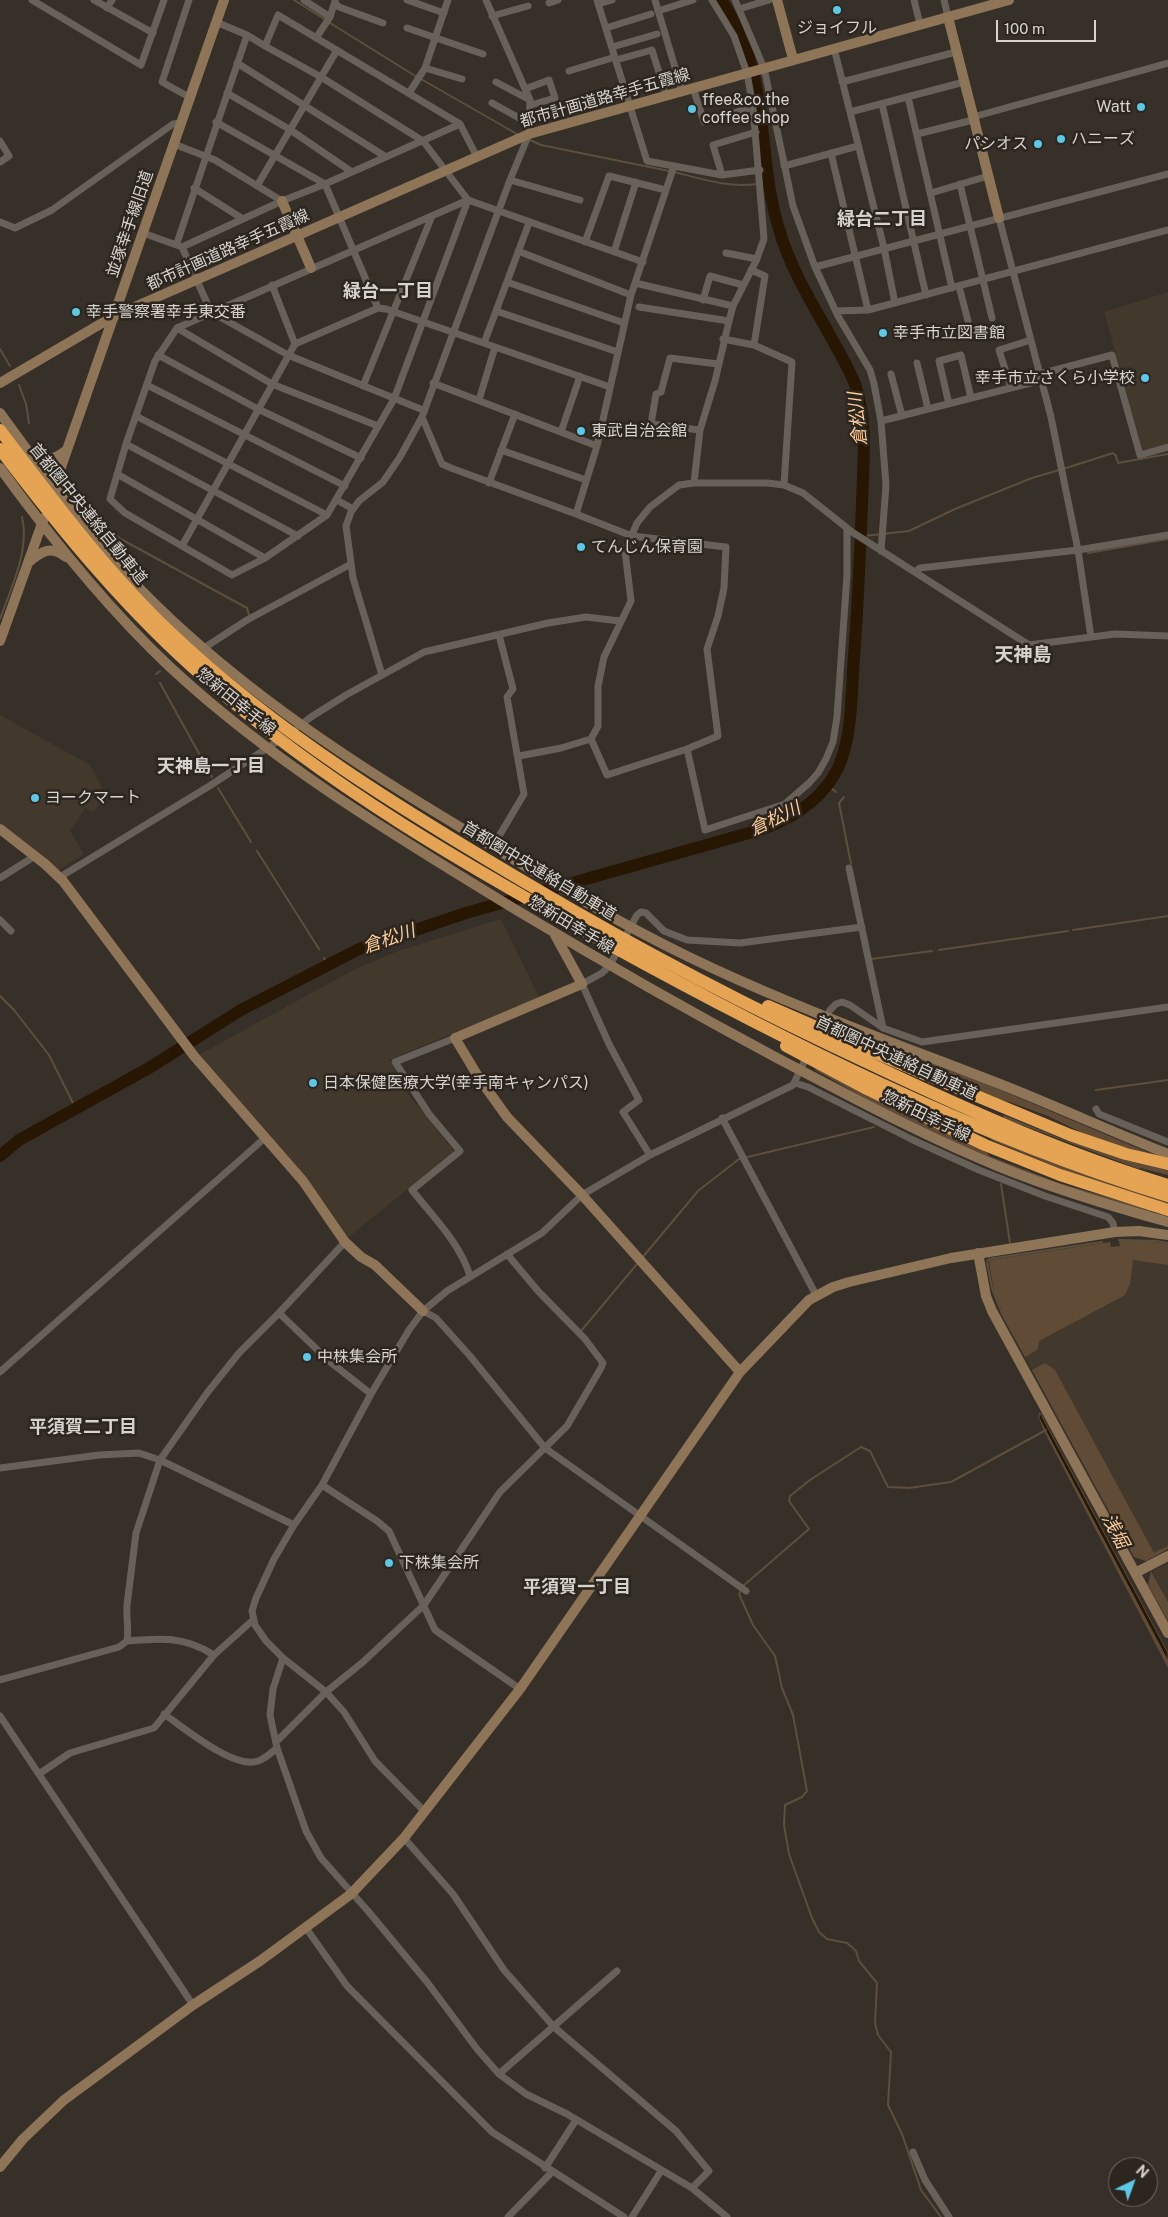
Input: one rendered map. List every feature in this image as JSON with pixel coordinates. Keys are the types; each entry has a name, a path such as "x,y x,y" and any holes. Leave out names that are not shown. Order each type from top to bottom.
{"highway":[{"name":"首都圏中央連絡自動車道","path":"0,430 103,562 169,631 242,695 307,744 424,821 553,899 665,962 802,1032 937,1096 1084,1156 1168,1185"},
{"name":"首都圏中央連絡自動車道","path":"0,449 56,522 110,586 161,639 254,720 363,798 453,855 647,965 784,1037 968,1122 1096,1172 1168,1196"},
{"path":"665,962 691,970 806,1024 1070,1135 1108,1148 1168,1164"},
{"path":"647,965 664,981 865,1088 916,1113 963,1133 985,1145 1052,1172 1168,1210"}],"street":[{"path":"32,0 141,65 164,0"},
{"path":"94,0 153,33"},
{"path":"108,8 112,0"},
{"path":"189,0 162,82 190,97"},
{"name":"並塚幸手線旧道","path":"0,642 224,0"},
{"path":"304,0 330,17"},
{"path":"407,0 444,13"},
{"path":"409,93 424,68 448,0"},
{"path":"382,675 353,578 346,526 353,509 359,501 383,482 400,458 422,414 530,129 531,102 486,0"},
{"path":"550,2 558,0"},
{"path":"612,0 598,2 647,161 722,175 760,170"},
{"path":"655,0 655,12 682,91"},
{"path":"606,28 693,0"},
{"path":"694,483 700,430 728,321 733,306 757,259 764,238 760,170 748,72 734,36 712,0"},
{"path":"735,0 762,68 793,206 815,267 836,311 870,370 881,421 886,485 879,550"},
{"path":"739,9 769,0"},
{"path":"777,0 792,59"},
{"path":"914,0 920,24"},
{"path":"944,0 973,119 1041,377 1078,550 1091,637"},
{"name":"都市計画道路幸手五霞線","path":"0,383 114,316 476,157 530,129 631,105 948,17 975,5 1008,0"},
{"path":"316,38 330,17 335,2"},
{"path":"335,2 339,7 383,23"},
{"path":"492,16 528,6"},
{"path":"265,46 278,16 460,124 476,157"},
{"path":"216,22 247,35 321,77 423,141 468,200 498,213 642,262"},
{"path":"407,28 483,54"},
{"path":"612,47 657,34"},
{"path":"247,35 194,188 179,245 211,312 288,355 394,399 422,414 442,464 632,536 726,547 724,588 718,616 706,649 718,736 687,749 607,774 591,739"},
{"path":"834,48 884,248 895,303"},
{"path":"257,186 273,155 337,50"},
{"path":"569,71 652,50 666,95"},
{"path":"842,82 956,52"},
{"path":"237,63 386,157"},
{"path":"917,134 1168,63"},
{"path":"424,68 462,79"},
{"path":"496,82 531,102 555,98 549,80 525,88"},
{"path":"850,112 964,82"},
{"path":"693,88 704,122 753,108"},
{"path":"227,93 289,129 352,172"},
{"path":"908,97 941,234 968,321"},
{"path":"492,103 530,129"},
{"path":"882,104 926,295"},
{"path":"216,122 325,184 378,308"},
{"path":"0,222 15,228 52,210 173,124 180,123"},
{"path":"143,233 179,245 325,184 460,124"},
{"path":"722,175 713,145 756,132"},
{"path":"0,141 9,156 0,162"},
{"path":"174,144 206,156 282,201 311,268"},
{"path":"784,166 858,146"},
{"path":"831,153 868,310"},
{"path":"576,514 597,446 631,295 674,166"},
{"path":"815,267 1168,174"},
{"path":"585,242 608,176 666,190"},
{"path":"931,193 988,176"},
{"path":"510,180 580,200"},
{"path":"614,252 636,182"},
{"path":"960,184 992,318"},
{"path":"194,188 243,219"},
{"path":"468,200 421,321 394,399 346,486 327,515 265,558 232,575 125,513 110,499 126,444 158,355 177,328 468,200"},
{"path":"363,386 432,216"},
{"path":"484,343 529,223"},
{"path":"836,311 868,310 1168,230"},
{"path":"518,251 631,295"},
{"path":"726,253 757,259"},
{"path":"751,270 766,276 754,345"},
{"path":"703,300 710,276 743,286"},
{"path":"507,282 624,323"},
{"path":"635,283 733,306"},
{"path":"272,286 295,344"},
{"path":"639,307 728,321"},
{"path":"182,546 295,344 378,308 421,321 610,387"},
{"path":"496,311 618,352"},
{"path":"177,328 272,384 378,426"},
{"path":"723,340 754,345 792,362 784,485"},
{"path":"1011,388 999,350 1031,340"},
{"path":"479,400 495,347"},
{"path":"158,355 258,409 360,458"},
{"path":"949,404 939,361 961,355 971,398"},
{"path":"881,421 1011,388 1112,355 1140,455 1168,447"},
{"path":"700,430 648,425 656,394 661,392 670,358 718,364"},
{"path":"916,363 928,409"},
{"path":"891,374 902,416"},
{"path":"561,432 580,376"},
{"path":"433,383 597,446"},
{"path":"147,385 346,486"},
{"name":"惣新田幸手線","path":"0,413 54,487 103,549 140,589 204,648 301,726 381,779 544,878 631,927 716,970 1168,1154"},
{"path":"490,483 514,414"},
{"path":"136,416 327,515"},
{"path":"126,444 298,536"},
{"path":"26,449 44,460 54,459 67,449"},
{"path":"501,450 586,480"},
{"name":"惣新田幸手線","path":"0,468 84,576 170,666 222,712 267,748 360,813 555,934 691,1012 918,1130 998,1166 1063,1190 1168,1222"},
{"path":"117,474 265,558"},
{"path":"518,756 561,748 591,739 598,726 598,686 604,657 631,601 625,551 637,523 650,507 679,485 694,483 768,483 784,485 803,493 879,550 1029,645 1115,634 1168,636"},
{"path":"54,487 54,511 78,540 84,576"},
{"path":"337,500 353,509"},
{"path":"687,749 705,830 785,804 801,792 818,773 833,742 837,717 850,530"},
{"path":"916,572 920,568 1078,550 1168,534"},
{"path":"29,562 40,552 51,550 61,553 73,562"},
{"path":"204,648 247,620 351,564"},
{"path":"60,877 211,785 312,717 424,652 499,635 515,629 586,617 620,621"},
{"path":"471,883 524,794 507,697 513,689 499,635"},
{"path":"0,829 60,877 192,1054 303,1181 346,1242 423,1311 436,1318 545,1448 746,1591"},
{"path":"0,878 35,856"},
{"path":"849,868 883,1028"},
{"path":"470,1276 466,1261 412,1190 460,1150 429,1114 395,1062 582,984 602,973 610,965 637,915 641,912 646,913 664,931 687,940 740,943 862,927"},
{"path":"0,920 11,931"},
{"path":"555,934 582,984 609,1044 639,1100 623,1112 650,1155"},
{"path":"424,1811 375,1760 344,1712 326,1692 283,1658 266,1640 253,1620 252,1611 274,1559 294,1525 322,1485 371,1394 409,1330 423,1311 447,1291 542,1233 582,1194 650,1155 794,1083 826,1016 836,1004 846,1003 883,1028 916,1041 928,1042 1168,1007"},
{"path":"455,1038 479,1078 507,1117 582,1194 740,1372"},
{"path":"794,1083 808,1087 913,1140 979,1170 1045,1196 1108,1217 1113,1223 1115,1232"},
{"path":"1096,1109 1099,1114 1168,1142"},
{"path":"722,1118 816,1295"},
{"path":"0,1372 266,1137"},
{"path":"0,2167 23,2139 64,2100 351,1894 404,1838 520,1689 740,1372 788,1320 816,1295 848,1282 978,1253 1115,1232 1139,1231 1168,1235"},
{"path":"0,1680 119,1647 126,1641 129,1625 127,1611 136,1533 160,1460 207,1393 239,1353 346,1242"},
{"path":"978,1253 986,1296 992,1311 1168,1633"},
{"path":"164,1714 226,1756 251,1762 260,1761 326,1692 363,1662 424,1605 500,1492 567,1426 603,1363 585,1339 507,1254"},
{"path":"279,1313 329,1361 371,1394"},
{"path":"0,1468 99,1455 139,1453 160,1460 294,1525"},
{"path":"322,1485 377,1520 389,1531 435,1630 520,1689"},
{"path":"1135,1573 1168,1556"},
{"path":"38,1774 70,1753 154,1728 214,1655 253,1620"},
{"path":"126,1641 186,1641 214,1655"},
{"path":"283,1658 273,1689 270,1715 277,1745 306,1831 321,1858 403,1954 477,2049 500,2074 526,2094 576,2120 692,2188 727,2217"},
{"path":"0,1716 194,2005"},
{"path":"404,1838 453,1894 504,1970 554,2028 682,2138 709,2171 692,2188"},
{"path":"306,1928 347,1986 492,2132 545,2168 624,2217"},
{"path":"500,2074 617,1971"},
{"path":"545,2168 576,2120"},
{"path":"913,2152 925,2180 949,2217"},
{"path":"632,2217 661,2171"},
{"path":"508,2217 552,2172"}],"shaded area":[{"name":"幸手市立さくら小学校","path":"1168,292 1168,444 1143,451 1104,312"},
{"path":"0,715 90,765 105,793 94,813 85,808 70,831 84,854 59,870 0,824"},
{"name":"日本保健医療大学(幸手南キャンパス)","path":"501,919 539,997 389,1060 409,1095 454,1151 349,1237 307,1179 199,1055 355,969 398,951"},
{"path":"829,1023 984,1083 1147,1152 1159,1155 1159,1157 1097,1140 1048,1116 1010,1102 981,1095 827,1025"},
{"path":"816,1068 988,1153 989,1156 1059,1183 1151,1210 1151,1212 1043,1178 938,1136 871,1102 815,1070"},
{"path":"1004,1115 1067,1141 1168,1168 1168,1175 1139,1169 1003,1118"},
{"path":"992,1136 1168,1201 1168,1207 1081,1177 991,1140"},
{"path":"1119,1241 1145,1241 1168,1244 1168,1549 1146,1561 1134,1557 1017,1343 1104,1294 1122,1260"},
{"path":"1119,1241 1145,1241 1168,1244 1168,1265 1133,1260 1130,1284 1125,1295 1039,1341 1038,1349 1025,1357 1000,1312 1002,1310 994,1292 990,1260 1110,1242 1111,1247 1120,1246"},
{"path":"1045,1363 1055,1370 1154,1553 1168,1546 1168,1549 1146,1561 1134,1557 1032,1370"},
{"path":"1040,1413 1168,1653 1168,1661 1039,1418"},
{"path":"1038,1415 1168,1661 1168,1668 1043,1429"},
{"path":"1168,1563 1168,1602 1152,1571"},
{"path":"1151,1571 1168,1602 1168,1621 1148,1585"}],"waterway":[{"path":"294,0 326,20"},
{"name":"倉松川","path":"0,1156 19,1140 149,1068 241,1010 359,949 466,913 763,829 786,819 807,806 832,779 843,755 849,728 858,600 863,475 864,445 860,401 851,374 789,258 774,209 759,103 750,61 738,29 721,0"},
{"path":"330,23 417,77"},
{"path":"421,79 517,134"},
{"path":"528,139 541,145 669,171"},
{"path":"674,172 726,184 757,184"},
{"path":"762,183 770,182"},
{"path":"0,349 10,366"},
{"path":"19,385 26,404 29,423"},
{"path":"1063,469 1113,453 1118,463 1168,454"},
{"path":"864,536 909,531 955,509 1032,478 1059,470"},
{"path":"94,512 119,538 247,608 249,615"},
{"path":"0,619 14,582 21,556 24,530 22,517"},
{"path":"1088,553 1168,539"},
{"path":"156,674 160,671"},
{"path":"160,683 212,777"},
{"path":"827,785 836,792"},
{"path":"218,788 251,842"},
{"path":"844,797 839,803 851,864"},
{"path":"257,851 319,949"},
{"path":"1073,930 1168,916"},
{"path":"939,950 1068,931"},
{"path":"871,959 932,951"},
{"path":"324,958 328,965"},
{"path":"0,996 14,1010 49,1055 75,1107"},
{"path":"1096,1090 1168,1080"},
{"path":"642,1258 698,1191 739,1159 874,1127"},
{"path":"1001,1184 1010,1243"},
{"path":"1119,1240 1168,1243"},
{"path":"1001,1311 992,1288 987,1262 989,1259 1102,1242"},
{"path":"581,1331 637,1264"},
{"path":"743,1586 809,1529 789,1501 790,1496 810,1480 861,1447 870,1451 888,1487 909,1488 951,1482 1046,1430"},
{"path":"741,1590 739,1594 753,1625 775,1656 782,1688 793,1715 807,1791 802,1797 785,1805 784,1825 789,1854 812,1918 819,1932 827,1939 847,1943 856,1951 859,1961 877,1983 875,2023 878,2035 891,2052 888,2105 902,2134 921,2190 941,2217"}],"place":[{"name":"ジョイフル","path":"837,10"},
{"name":"Watt","path":"1141,107"},
{"name":"ffee&co.the coffee shop","path":"692,109"},
{"name":"ハニーズ","path":"1061,139"},
{"name":"パシオス","path":"1038,144"},
{"name":"幸手警察署幸手東交番","path":"76,312"},
{"name":"幸手市立図書館","path":"883,333"},
{"name":"幸手市立さくら小学校","path":"1145,378"},
{"name":"東武自治会館","path":"581,431"},
{"name":"てんじん保育園","path":"581,547"},
{"name":"ヨークマート","path":"35,798"},
{"name":"日本保健医療大学(幸手南キャンパス)","path":"313,1083"},
{"name":"中株集会所","path":"307,1357"},
{"name":"下株集会所","path":"389,1563"}],"district":[{"name":"緑台二丁目","path":"882,219"},
{"name":"緑台一丁目","path":"388,291"},
{"name":"天神島","path":"1023,655"},
{"name":"天神島一丁目","path":"211,766"},
{"name":"平須賀二丁目","path":"83,1427"},
{"name":"平須賀一丁目","path":"577,1587"}],"water label":[{"name":"浅堀","path":"1115,1531"}]}
